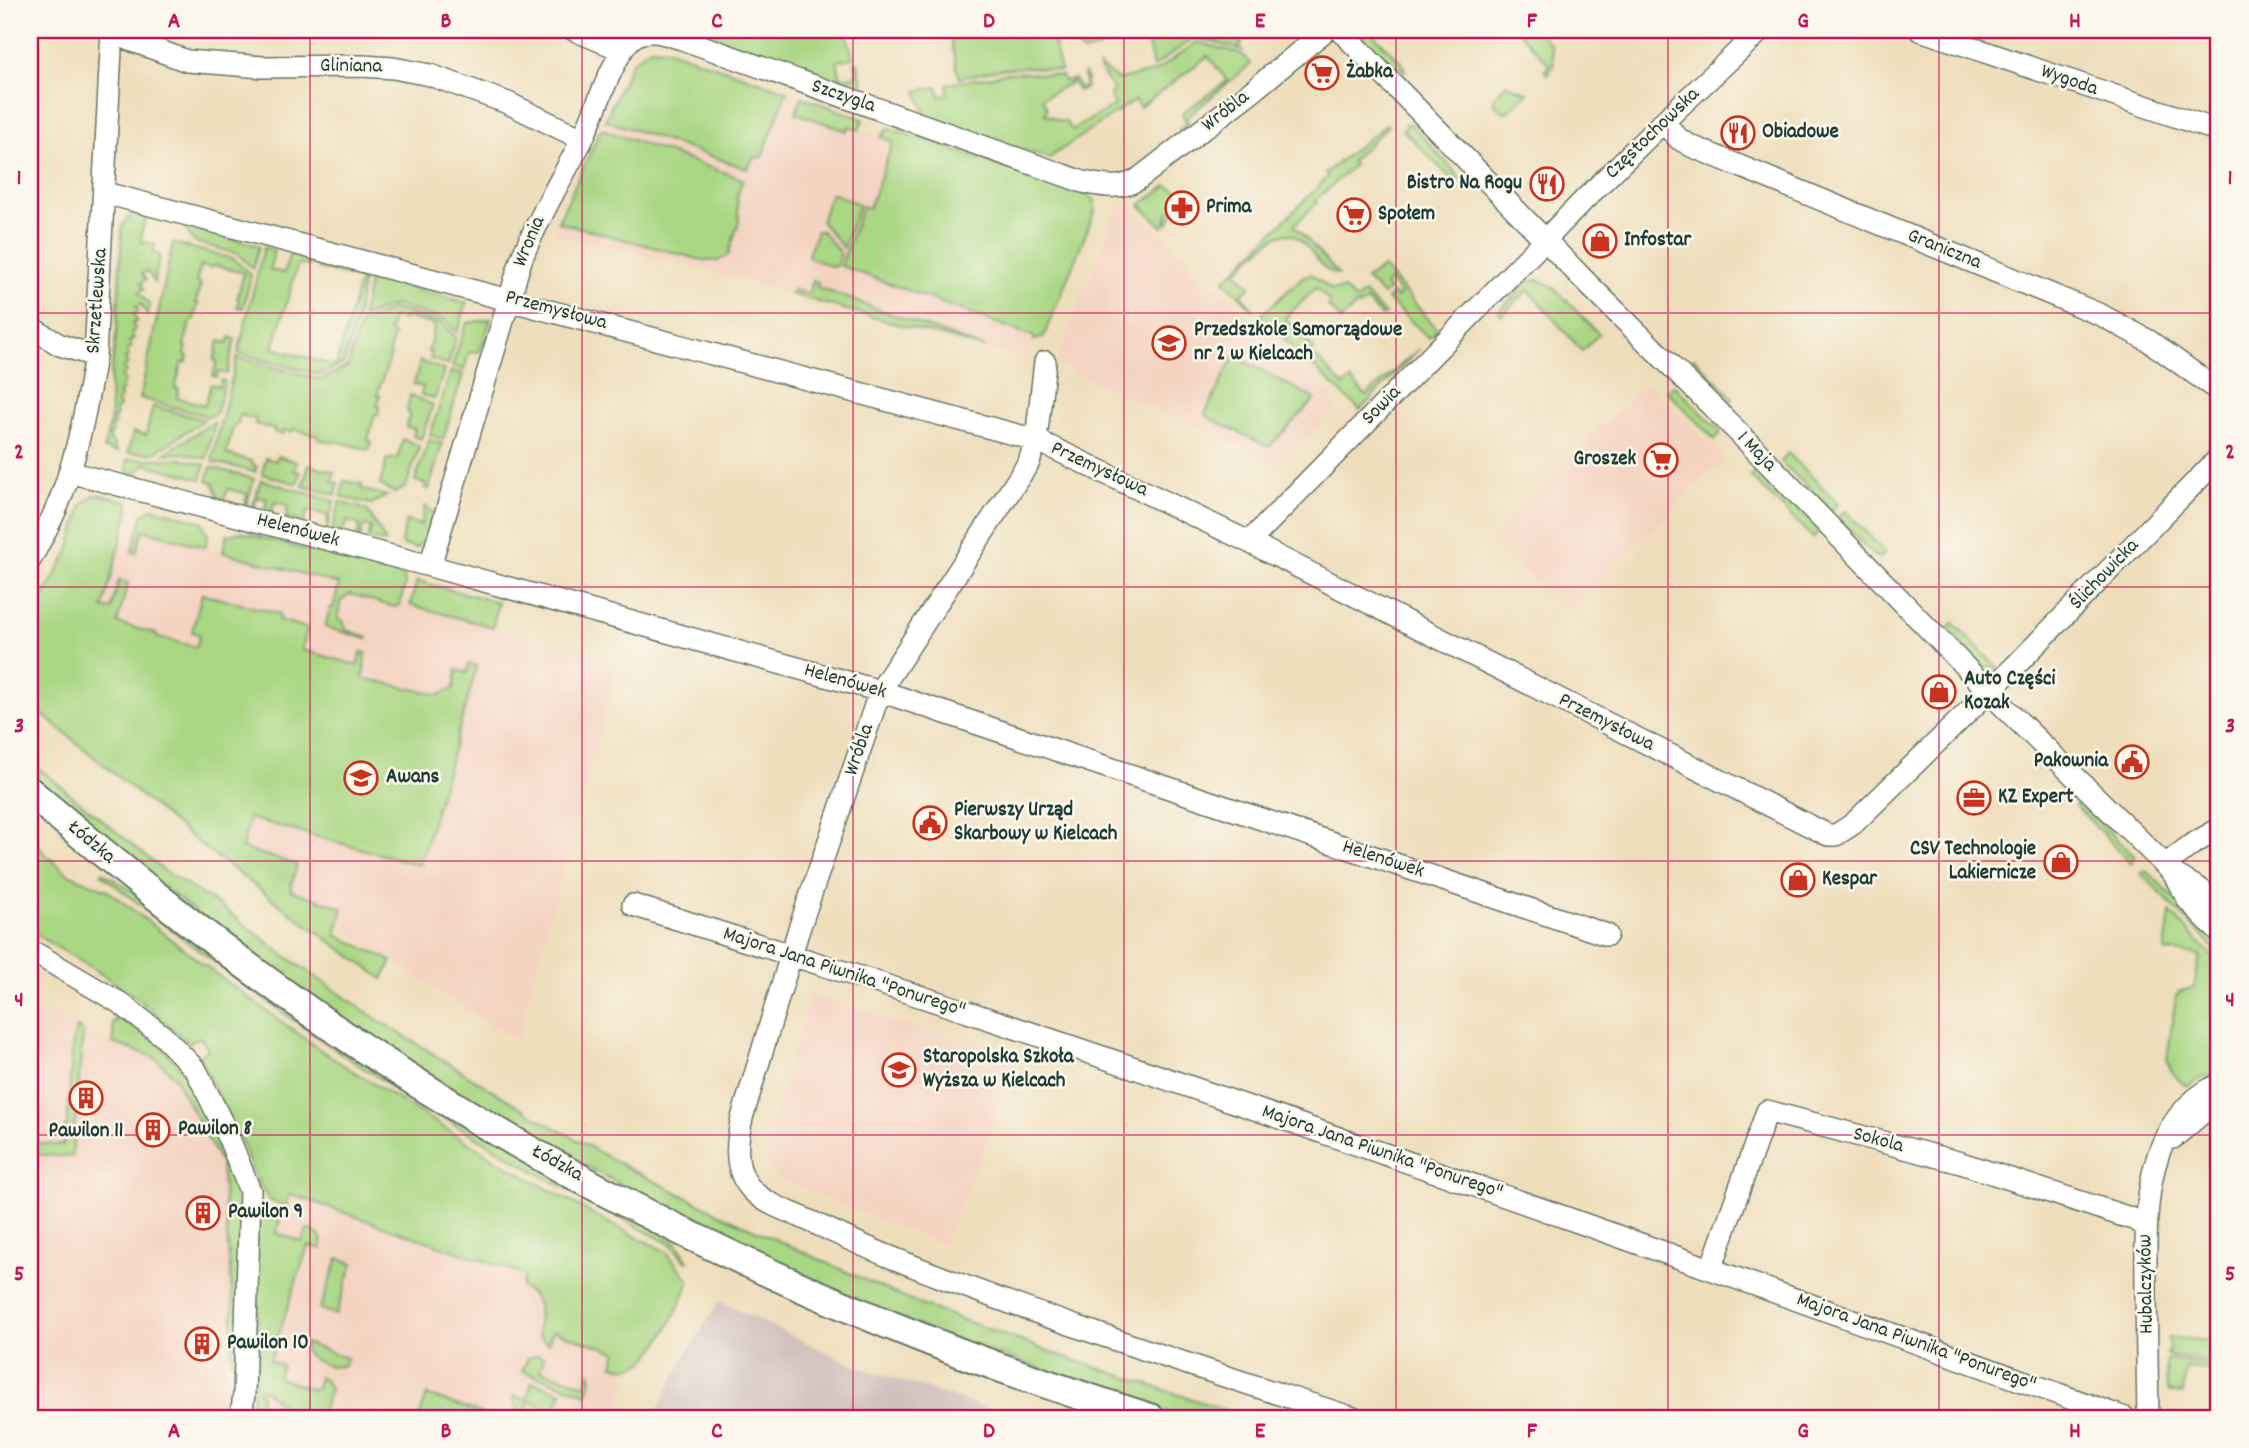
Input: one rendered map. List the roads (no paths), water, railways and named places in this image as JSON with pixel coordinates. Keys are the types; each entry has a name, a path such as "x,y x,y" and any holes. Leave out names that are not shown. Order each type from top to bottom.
{"main road":[{"name":"Łódzka","path":"30,792 163,902 315,1015 456,1105 556,1164 690,1235 861,1314 980,1361 1150,1418"}],"street":[{"path":"574,30 622,50"},
{"name":"Wróbla","path":"1120,187 1138,180 1326,30"},
{"name":"1 Maja","path":"1340,30 1989,691 2169,869 2201,890 2219,908"},
{"name":"Częstochowska","path":"1545,240 1662,122 1761,30"},
{"name":"Wygoda","path":"1920,30 2219,131"},
{"name":"Gliniana","path":"112,31 187,61 263,67 362,66 416,72 450,81 508,103 582,139"},
{"name":"Skrzetlewska","path":"30,560 49,523 69,471 86,409 95,356 112,31"},
{"name":"Szczygla","path":"622,50 640,33 662,33 1083,182 1120,187"},
{"name":"Wronia","path":"430,566 508,299 536,226 582,139 622,50"},
{"name":"Graniczna","path":"1662,122 1679,139 1691,146 2113,320 2149,341 2219,391"},
{"name":"Przemysłowa","path":"105,192 1036,440 1249,542 1828,835 1841,832 1853,824 1989,691"},
{"name":"Sowia","path":"1249,542 1545,240"},
{"path":"30,327 60,345 95,356"},
{"name":"Wróbla","path":"1045,362 1036,440 1029,462 880,691 791,956 742,1118 737,1148 740,1168 748,1185 765,1199 862,1245 961,1286 1060,1322 1353,1418"},
{"name":"Ślichowicka","path":"1989,691 2219,458"},
{"name":"Helenówek","path":"69,471 430,566 880,691 1607,935"},
{"path":"2169,869 2191,845 2219,829"},
{"name":"1 Maja","path":"2169,869 2188,900 2219,932"},
{"name":"Majora Jana Piwnika \"Ponurego\"","path":"633,905 994,1020 1216,1096 1711,1269 2125,1418"},
{"path":"30,950 120,1003 163,1035 196,1070 226,1131 250,1191 241,1418"},
{"name":"Hubalczyków","path":"2148,1418 2148,1193 2160,1152 2173,1122 2189,1102 2219,1084"},
{"name":"Hubalczyków","path":"2160,1152 2183,1129 2219,1104"},
{"name":"Sokola","path":"1711,1269 1767,1111 1961,1163 2133,1219 2146,1226"}],"place":[{"name":"Żabka","path":"1322,73"},
{"name":"Obiadowe","path":"1738,133"},
{"name":"Bistro Na Rogu","path":"1547,184"},
{"name":"Prima","path":"1182,208"},
{"name":"Społem","path":"1354,215"},
{"name":"Infostar","path":"1600,241"},
{"name":"Przedszkole Samorządowe nr 2 w Kielcach","path":"1169,343"},
{"name":"Groszek","path":"1661,460"},
{"name":"Auto Części Kozak","path":"1939,692"},
{"name":"Pakownia","path":"2132,762"},
{"name":"Awans","path":"361,778"},
{"name":"KZ Expert","path":"1974,798"},
{"name":"Pierwszy Urząd Skarbowy w Kielcach","path":"930,823"},
{"name":"CSV Technologie Lakiernicze","path":"2061,862"},
{"name":"Kespar","path":"1798,880"},
{"name":"Staropolska Szkoła Wyższa w Kielcach","path":"899,1070"},
{"name":"Pawilon 11","path":"86,1098"},
{"name":"Pawilon 8","path":"153,1130"},
{"name":"Pawilon 9","path":"203,1213"},
{"name":"Pawilon 10","path":"202,1344"}]}
